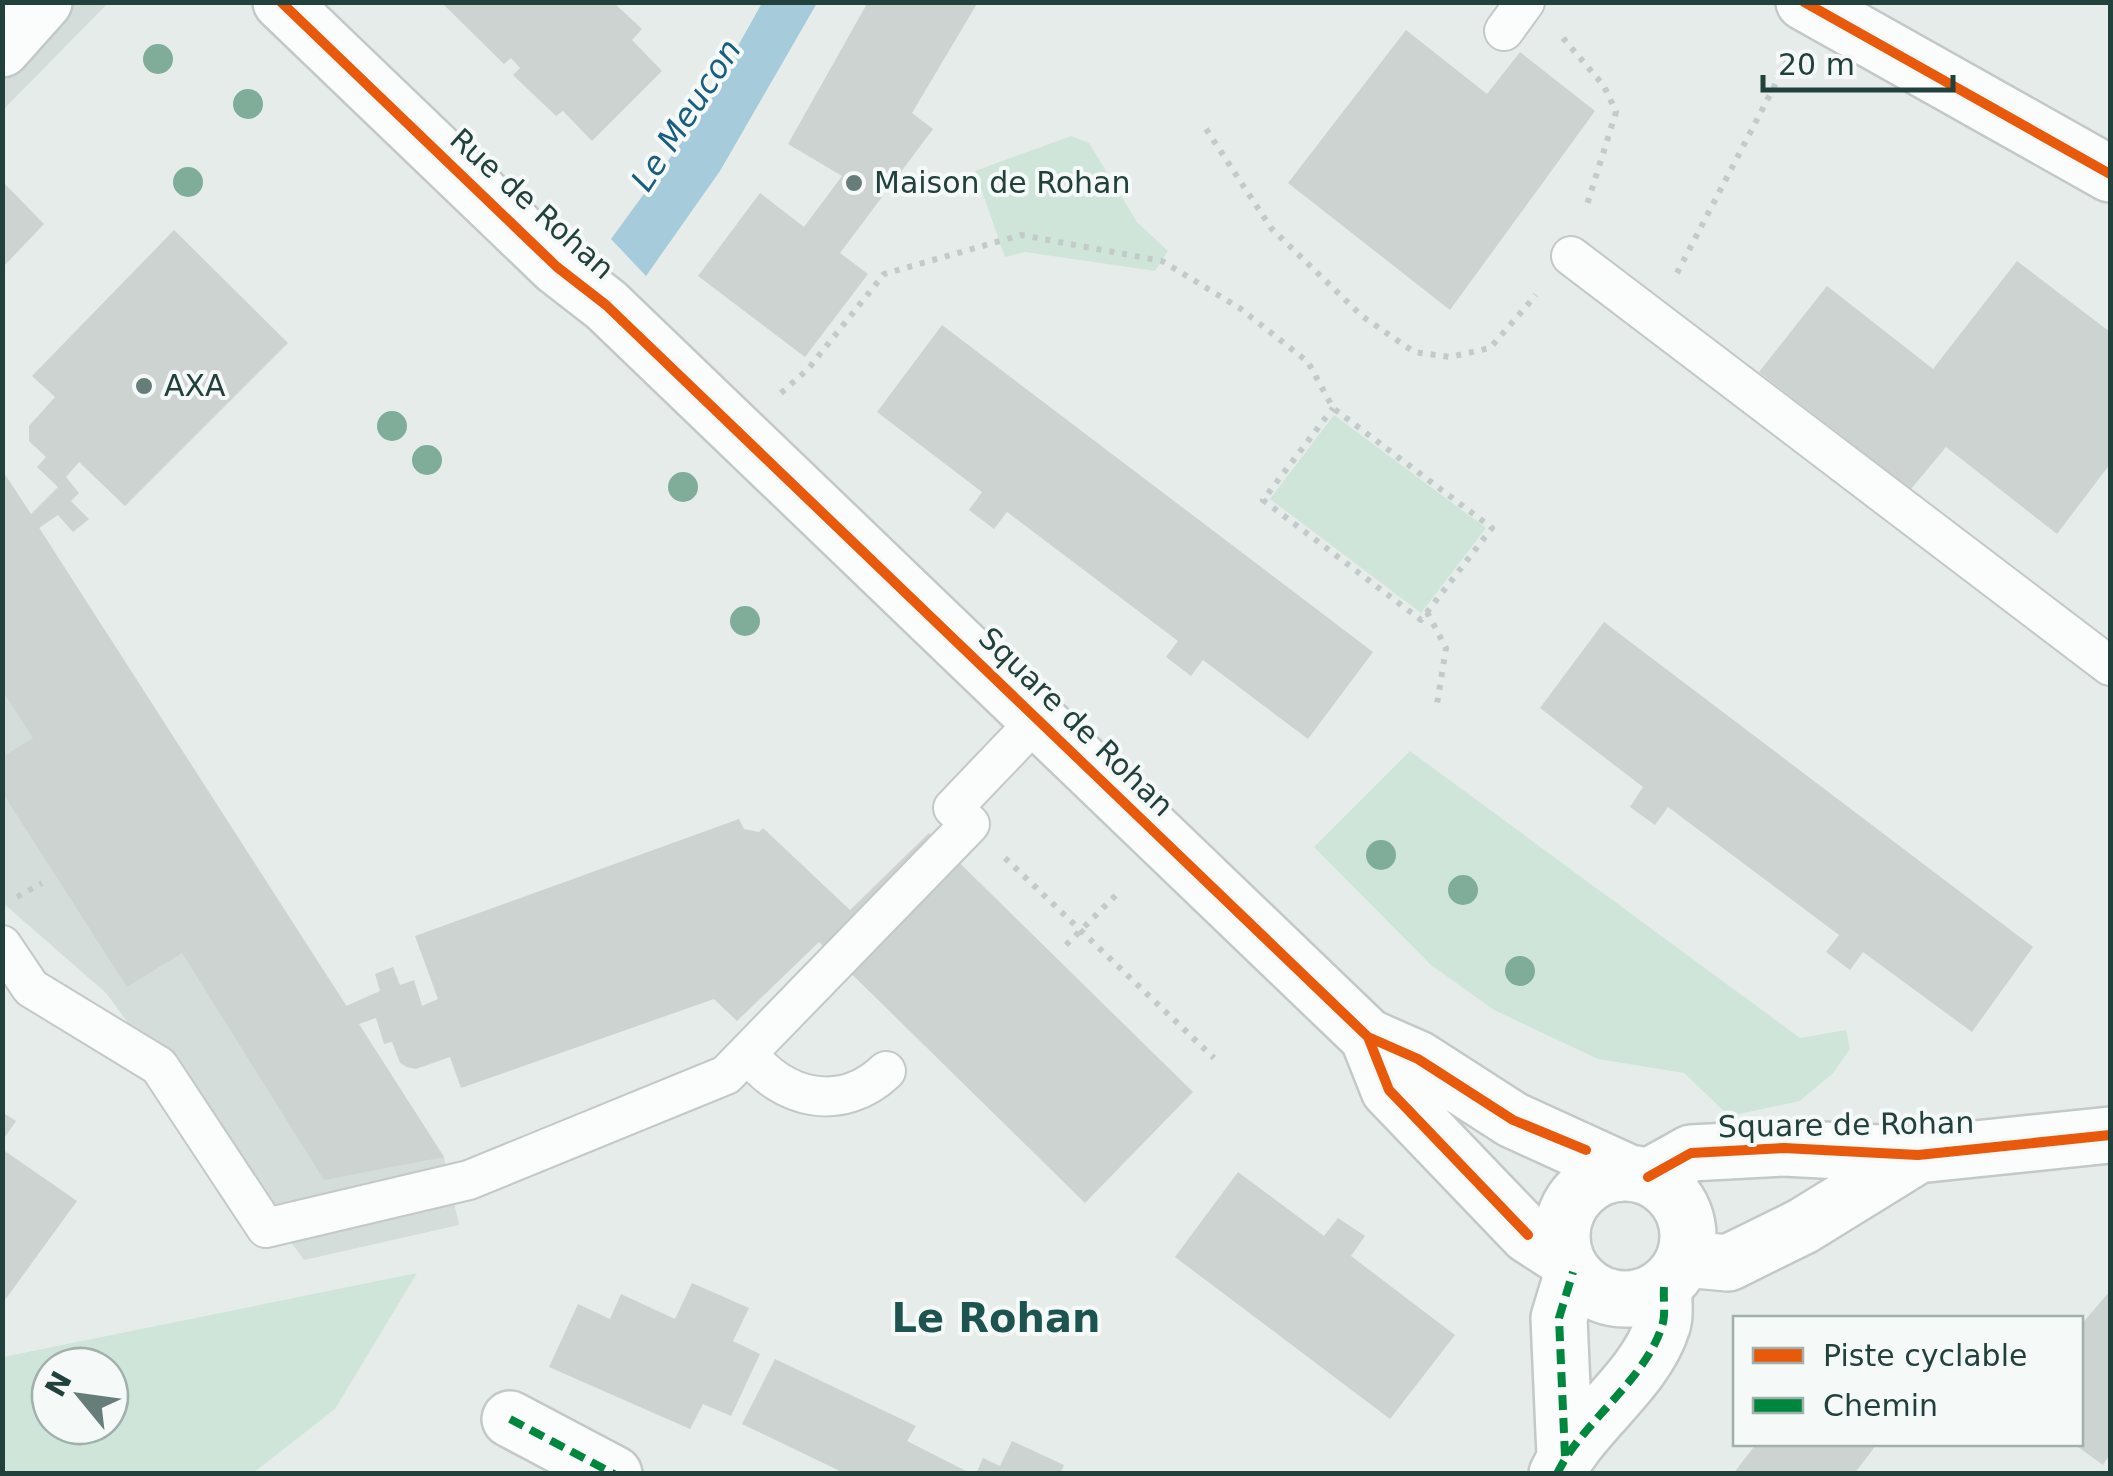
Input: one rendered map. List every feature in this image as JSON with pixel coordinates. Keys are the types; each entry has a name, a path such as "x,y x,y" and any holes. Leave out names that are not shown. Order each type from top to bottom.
{"street":[{"path":"2,48 44,2"},
{"name":"Rue de Rohan","path":"282,2 761,422"},
{"path":"1810,5 2110,174"},
{"name":"Square de Rohan","path":"761,422 1038,719 1368,1037 1418,1059 1477,1102 1638,1175 1690,1153 1784,1148 1918,1156 2108,1124"},
{"name":"Square de Rohan","path":"1368,1037 1389,1090 1528,1235 1569,1266"},
{"name":"Square de Rohan","path":"1674,1273 1728,1262 1802,1226 1918,1156"},
{"path":"1638,1175 1666,1186 1686,1219 1662,1326 1621,1394 1561,1465 1559,1318 1569,1266 1562,1228 1574,1198 1589,1183 1638,1175"},
{"path":"1569,1266 1587,1288 1625,1300 1674,1273"},
{"path":"510,1419 614,1474"}],"lane":[{"path":"1572,256 2110,666"},
{"path":"2,945 31,988 159,1066 266,1228 469,1180 726,1075 970,824 952,808 1038,719"},
{"path":"748,1052 762,1072 781,1086 810,1098 843,1095 871,1086 886,1071"}],"path":[{"path":"1653,318 1810,5"},
{"path":"1206,129 1271,228 1362,316 1414,352 1450,358 1490,348 1572,256 1616,112 1604,86 1557,30"},
{"path":"761,422 884,274 1021,236 1162,261 1241,309 1308,362 1333,408 1492,528 1420,620 1264,500 1333,408"},
{"path":"1427,612 1446,648 1437,704"},
{"path":"970,824 1214,1058"},
{"path":"8,902 42,882"},
{"path":"1066,946 1121,890"}],"shaded area":[{"path":"3,3 108,3 3,110"},
{"path":"2,470 444,1157 459,1225 304,1260 106,993 3,903"}],"green space":[{"path":"1071,136 1089,143 1137,222 1168,251 1155,271 1025,252 1005,257 975,171"},
{"path":"1334,415 1486,528 1421,613 1270,499"},
{"path":"1410,751 1800,1038 1846,1030 1850,1049 1833,1073 1800,1101 1729,1116 1684,1073 1598,1059 1494,1010 1431,965 1314,847"},
{"path":"417,1273 335,1409 253,1473 3,1473 3,1357 30,1352 30,1446 130,1446 130,1346 57,1346"}],"water":[{"path":"762,3 817,3 720,171 646,276 611,239 692,128"}],"building":[{"path":"441,2 613,2 642,29 632,40 662,71 592,141 563,111 556,116 513,75 520,68 511,58 504,64"},
{"name":"Maison de Rohan","path":"868,2 978,2 912,113 933,129 840,253 868,274 805,357 698,276 760,193 804,227 842,176 788,144"},
{"path":"1406,30 1487,94 1520,52 1595,111 1450,310 1288,183"},
{"path":"2,181 44,224 2,268"},
{"path":"174,230 288,343 125,506 79,462 66,477 79,493 71,501 89,519 73,532 58,515 39,528 346,1006 380,991 375,974 393,967 400,985 414,980 422,1006 438,999 415,936 739,819 744,829 759,832 763,828 850,910 929,833 1193,1092 1085,1203 819,942 737,1021 714,999 461,1088 450,1057 416,1069 407,1067 400,1063 392,1042 384,1044 376,1018 359,1024 444,1157 324,1180 182,953 127,987 2,792 2,757 33,738 2,690 2,470 31,514 58,487 37,467 46,457 29,441 29,426 55,397 32,376"},
{"path":"2017,261 2110,332 2110,464 2057,534 1946,447 1911,489 1759,372 1827,286 1933,369"},
{"path":"942,325 1373,652 1308,739 1203,660 1191,676 1166,657 1178,641 1007,512 994,529 969,510 982,492 877,412"},
{"path":"1604,622 2033,947 1972,1032 1863,952 1850,970 1826,952 1839,935 1668,807 1655,825 1630,807 1643,787 1540,708"},
{"path":"2,1112 16,1121 2,1141"},
{"path":"2,1149 77,1201 2,1304"},
{"path":"1238,1172 1324,1236 1338,1218 1365,1236 1351,1256 1455,1335 1390,1419 1175,1257"},
{"path":"692,1283 749,1308 733,1341 760,1354 731,1416 703,1404 690,1429 549,1367 578,1304 610,1319 621,1294 675,1319"},
{"path":"2110,1291 2110,1454 2103,1465 2077,1446 2083,1446 2083,1322"},
{"path":"775,1359 916,1426 907,1441 972,1474 846,1474 742,1424"},
{"path":"1012,1441 1064,1465 1060,1474 976,1474 983,1458 1000,1466"},
{"path":"1754,1446 1875,1446 1854,1474 1733,1474"}],"marked path":[{"path":"1565,1456 1559,1318 1573,1272"},
{"path":"1557,1474 1654,1346 1663,1322 1664,1287"},
{"path":"510,1419 614,1474"}],"cycle path":[{"path":"281,2 557,267 606,305 1368,1037 1418,1059 1513,1120 1586,1150"},
{"path":"1804,2 2110,174"},
{"path":"1368,1037 1389,1090 1528,1235"},
{"path":"1648,1177 1691,1153 1784,1148 1918,1155 2110,1135"}],"place":[{"name":"Maison de Rohan","path":"854,183"},
{"name":"AXA","path":"144,386"}],"district":[{"name":"Le Rohan","path":"996,1318"}],"water label":[{"name":"Le Meucon","path":"686,115"}]}
